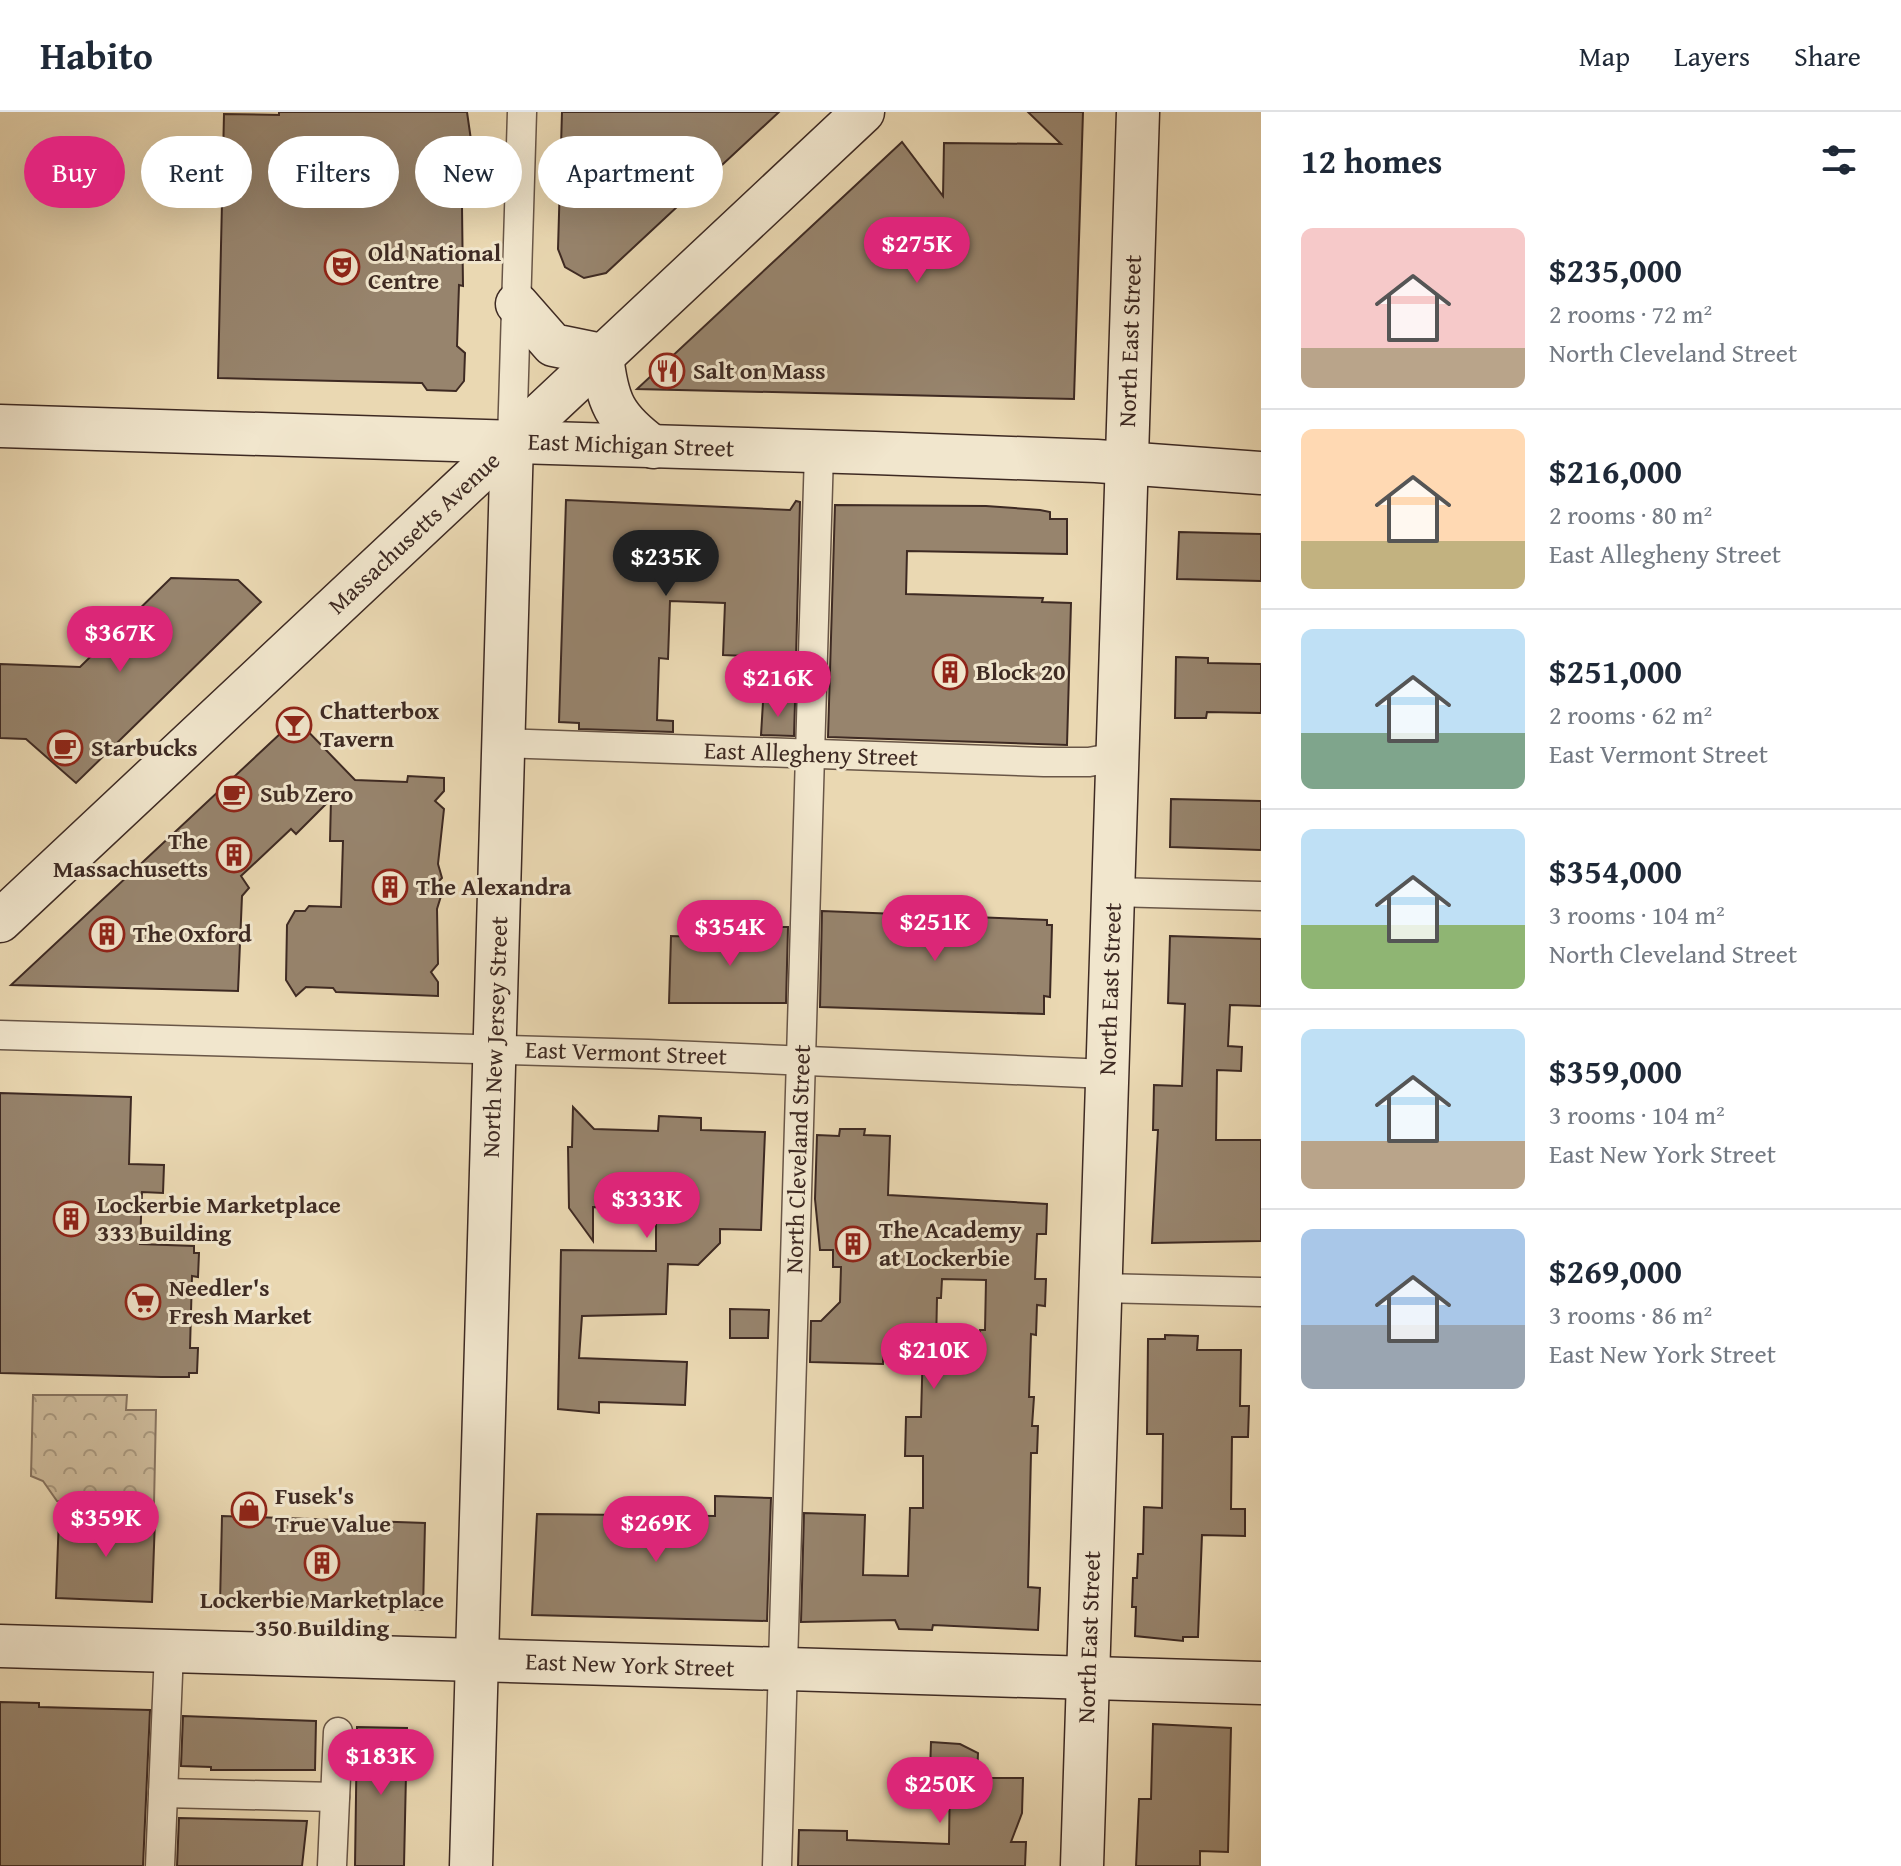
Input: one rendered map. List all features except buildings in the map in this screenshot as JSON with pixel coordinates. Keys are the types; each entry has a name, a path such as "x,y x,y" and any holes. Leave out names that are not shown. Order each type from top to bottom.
{"main road":[{"name":"Massachusetts Avenue","path":"0,921 863,112"},
{"name":"North East Street","path":"1082,1866 1138,112"},
{"path":"517,304 553,345 602,355 611,406 635,433 653,447"},
{"name":"East Michigan Street","path":"0,426 819,452 1127,464 1261,473"},
{"name":"North New Jersey Street","path":"471,1866 512,441"},
{"name":"East New York Street","path":"0,1646 1261,1683"}],"street":[{"name":"North New Jersey Street","path":"512,441 522,112"},
{"name":"North Cleveland Street","path":"777,1866 819,452"},
{"name":"East Allegheny Street","path":"504,743 1044,762 1089,762 1117,757"},
{"path":"1113,892 1261,896"},
{"name":"East Vermont Street","path":"0,1035 495,1049 1107,1074"},
{"path":"1101,1288 1261,1292"},
{"path":"160,1866 169,1651"},
{"path":"332,1866 338,1732"},
{"path":"163,1793 335,1797"}],"green space":[{"path":"33,1395 127,1395 126,1410 156,1410 154,1504 57,1501 43,1481 31,1476"}],"place":[{"name":"Old National Centre","path":"342,267"},
{"name":"Salt on Mass","path":"667,371"},
{"name":"Block 20","path":"950,672"},
{"name":"Chatterbox Tavern","path":"294,725"},
{"name":"Starbucks","path":"65,748"},
{"name":"Sub Zero","path":"234,794"},
{"name":"The Massachusetts","path":"234,855"},
{"name":"The Alexandra","path":"390,887"},
{"name":"The Oxford","path":"107,934"},
{"name":"Lockerbie Marketplace 333 Building","path":"71,1219"},
{"name":"The Academy at Lockerbie","path":"853,1244"},
{"name":"Needler's Fresh Market","path":"143,1302"},
{"name":"Fusek's True Value","path":"249,1510"},
{"name":"Lockerbie Marketplace 350 Building","path":"322,1563"}]}
